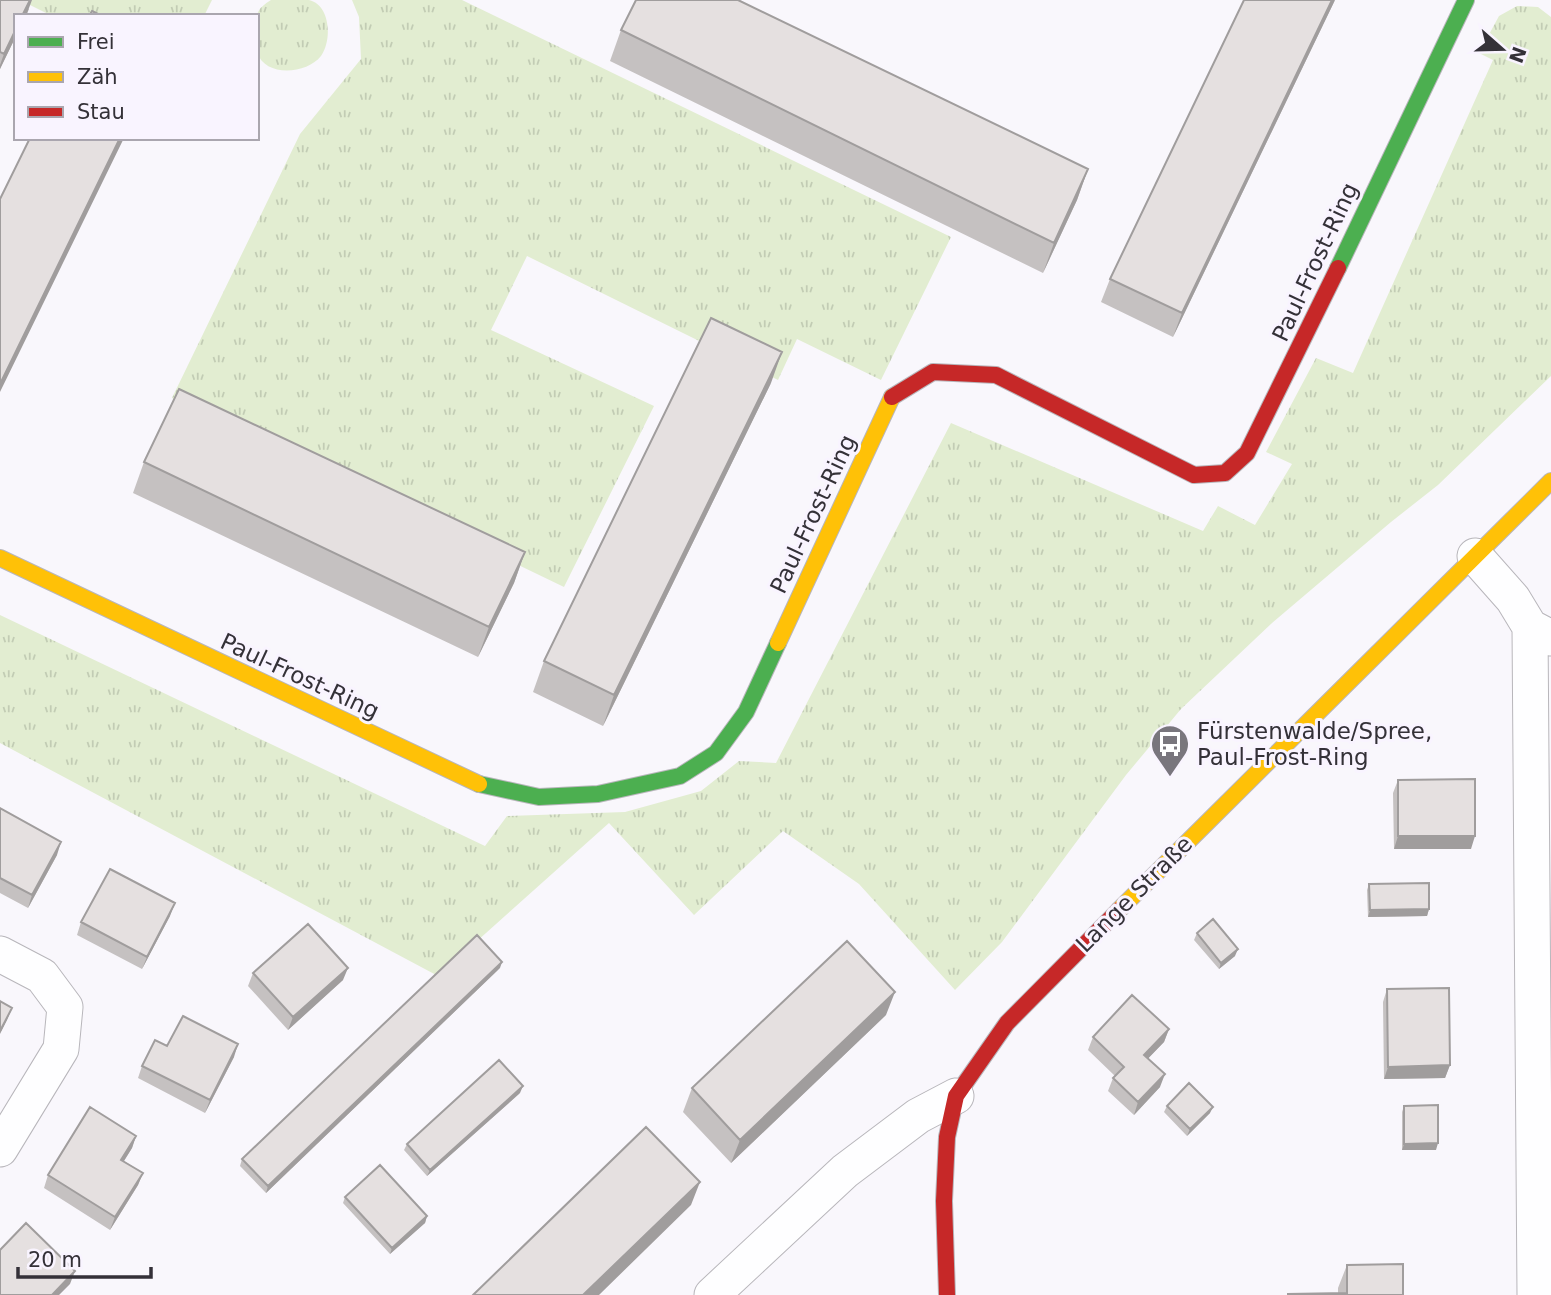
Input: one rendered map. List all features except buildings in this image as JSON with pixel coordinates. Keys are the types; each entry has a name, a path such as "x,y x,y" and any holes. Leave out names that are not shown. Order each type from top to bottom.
{"street":[{"name":"Paul-Frost-Ring","path":"0,558 474,783 539,797 598,794 680,776 716,753 746,712 892,397 933,372 996,375 1194,475 1225,473 1247,453 1466,0"},
{"name":"Lange Straße","path":"712,1295 845,1171 918,1116 957,1097 1007,1023 1551,481"},
{"path":"1475,556 1541,633 1535,1295"},
{"path":"0,954 42,976 65,1007 61,1049 0,1149"},
{"path":"947,1295 944,1200 947,1137 957,1097"}],"green space":[{"path":"20,0 212,0 205,14 48,14"},
{"path":"271,0 309,0 316,3 325,16 328,33 321,56 315,62 297,70 268,66 259,56 258,14"},
{"path":"352,0 462,0 951,237 881,380 797,339 778,380 527,256 491,330 654,406 564,587 172,398 300,134 361,59 359,17"},
{"path":"1517,6 1538,7 1551,17 1551,376 1438,485 1272,623 1181,709 1126,775 1002,942 955,990 859,884 783,831 694,915 609,823 438,976 0,743 0,615 485,846 507,816 625,812 701,791 739,761 776,763 951,423 1203,531 1218,506 1255,525 1292,464 1266,452 1316,358 1353,373 1493,60 1479,53 1499,16"}],"traffic: fast":[{"path":"1338,268 1466,0"},
{"path":"479,784 539,797 598,794 680,776 716,753 746,712 778,643"}],"traffic: slow":[{"path":"778,643 892,397"},
{"path":"1119,910 1551,481"},
{"path":"0,558 479,784"}],"traffic: jam":[{"path":"892,397 933,372 996,375 1194,475 1225,473 1247,453 1338,268"},
{"path":"947,1295 944,1201 947,1137 956,1096 1007,1023 1119,910"}],"place":[{"name":"Fürstenwalde/Spree, Paul-Frost-Ring","path":"1170,778"}]}
